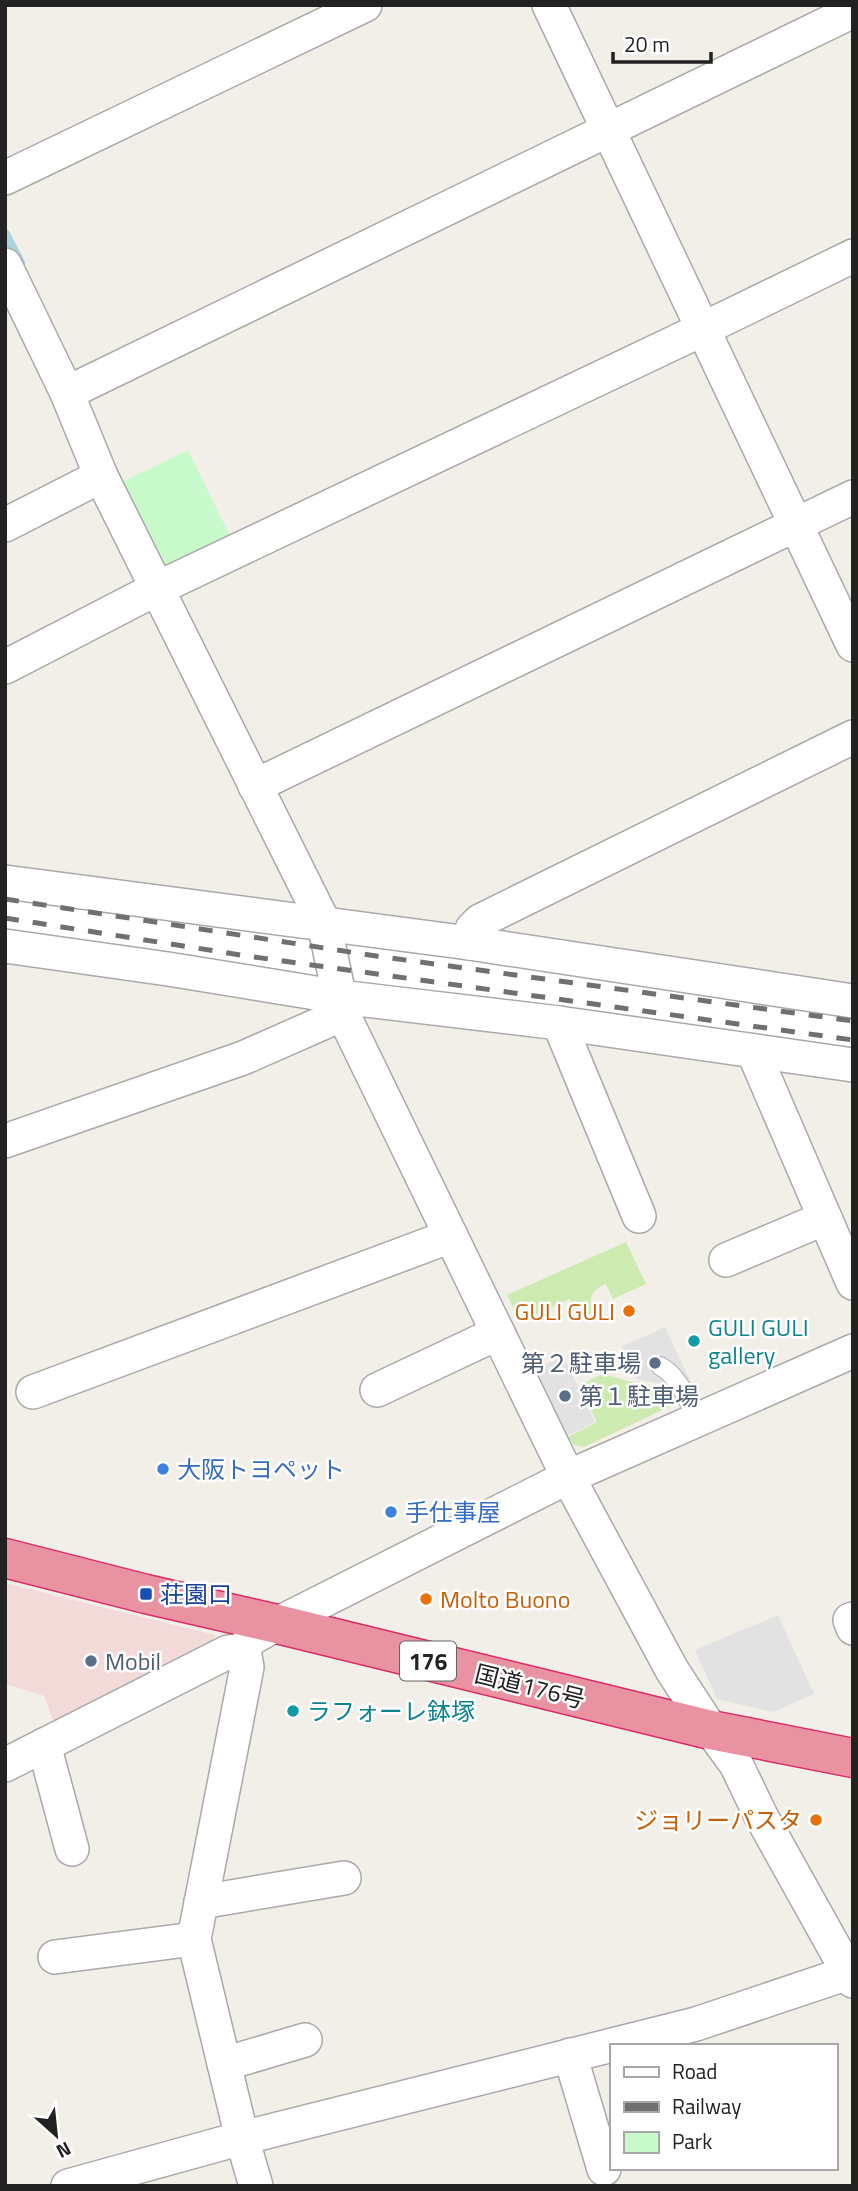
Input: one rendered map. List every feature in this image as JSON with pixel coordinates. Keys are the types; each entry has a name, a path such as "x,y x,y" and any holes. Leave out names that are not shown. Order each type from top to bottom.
{"highway":[{"name":"国道176号","path":"5,1558 711,1730 853,1758"}],"street":[{"path":"5,178 365,5"},
{"path":"549,5 795,524 850,633"},
{"path":"67,393 853,11"},
{"path":"5,667 156,589 703,330 853,256"},
{"path":"5,265 67,393 101,476 324,923 341,1005 568,1477 672,1670 736,1764 761,1816 850,1977 696,2024 615,2044"},
{"path":"5,524 101,476"},
{"path":"255,786 853,496"},
{"path":"469,943 472,929 480,922 853,737"},
{"path":"5,882 469,943 853,1001"},
{"path":"5,946 169,969 341,1005 559,1023 853,1065"},
{"path":"5,1141 243,1058 341,1005"},
{"path":"559,1023 639,1216"},
{"path":"753,1051 853,1283"},
{"path":"726,1260 825,1218"},
{"path":"33,1392 451,1236"},
{"path":"377,1390 498,1333"},
{"path":"256,2186 194,1939 247,1667 244,1650 250,1639 568,1477 853,1351"},
{"path":"853,1619 850,1620 853,1628"},
{"path":"5,1765 229,1651 244,1650"},
{"path":"44,1745 72,1849"},
{"path":"201,1902 344,1878"},
{"path":"55,1957 194,1939"},
{"path":"224,2064 305,2040"},
{"path":"68,2186 242,2138 610,2045"},
{"path":"570,2055 604,2169"}],"lane":[{"path":"660,1366 670,1371 697,1420"}],"shaded area":[{"name":"第２駐車場","path":"665,1327 693,1387 675,1395 666,1385 637,1379 621,1347"},
{"name":"第１駐車場","path":"563,1356 595,1422 567,1436 535,1369"},
{"name":"Mobil","path":"5,1583 215,1635 213,1643 55,1725 44,1696 6,1684"},
{"path":"778,1615 814,1694 773,1712 717,1699 695,1650"}],"green space":[{"path":"188,450 231,538 163,571 120,483"},
{"path":"626,1242 646,1284 613,1299 606,1284 601,1286 592,1295 592,1313 580,1319 570,1299 520,1322 507,1295"},
{"path":"603,1374 665,1388 675,1404 584,1447 574,1445 568,1437 597,1422 580,1388 587,1381"}],"pier":[{"path":"5,890 853,1010 853,1055 376,990 5,930"}],"waterway":[{"path":"5,234 20,263"}],"railway":[{"path":"5,899 376,956 853,1021"},
{"path":"5,918 247,956 853,1040"}],"place":[{"name":"GULI GULI","path":"629,1311"},
{"name":"GULI GULI gallery","path":"694,1341"},
{"name":"第２駐車場","path":"655,1363"},
{"name":"第１駐車場","path":"565,1396"},
{"name":"大阪トヨペット","path":"163,1469"},
{"name":"手仕事屋","path":"391,1512"},
{"name":"荘園口","path":"146,1594"},
{"name":"Molto Buono","path":"426,1599"},
{"name":"Mobil","path":"91,1661"},
{"name":"ラフォーレ鉢塚","path":"293,1711"},
{"name":"ジョリーパスタ","path":"816,1820"}]}
